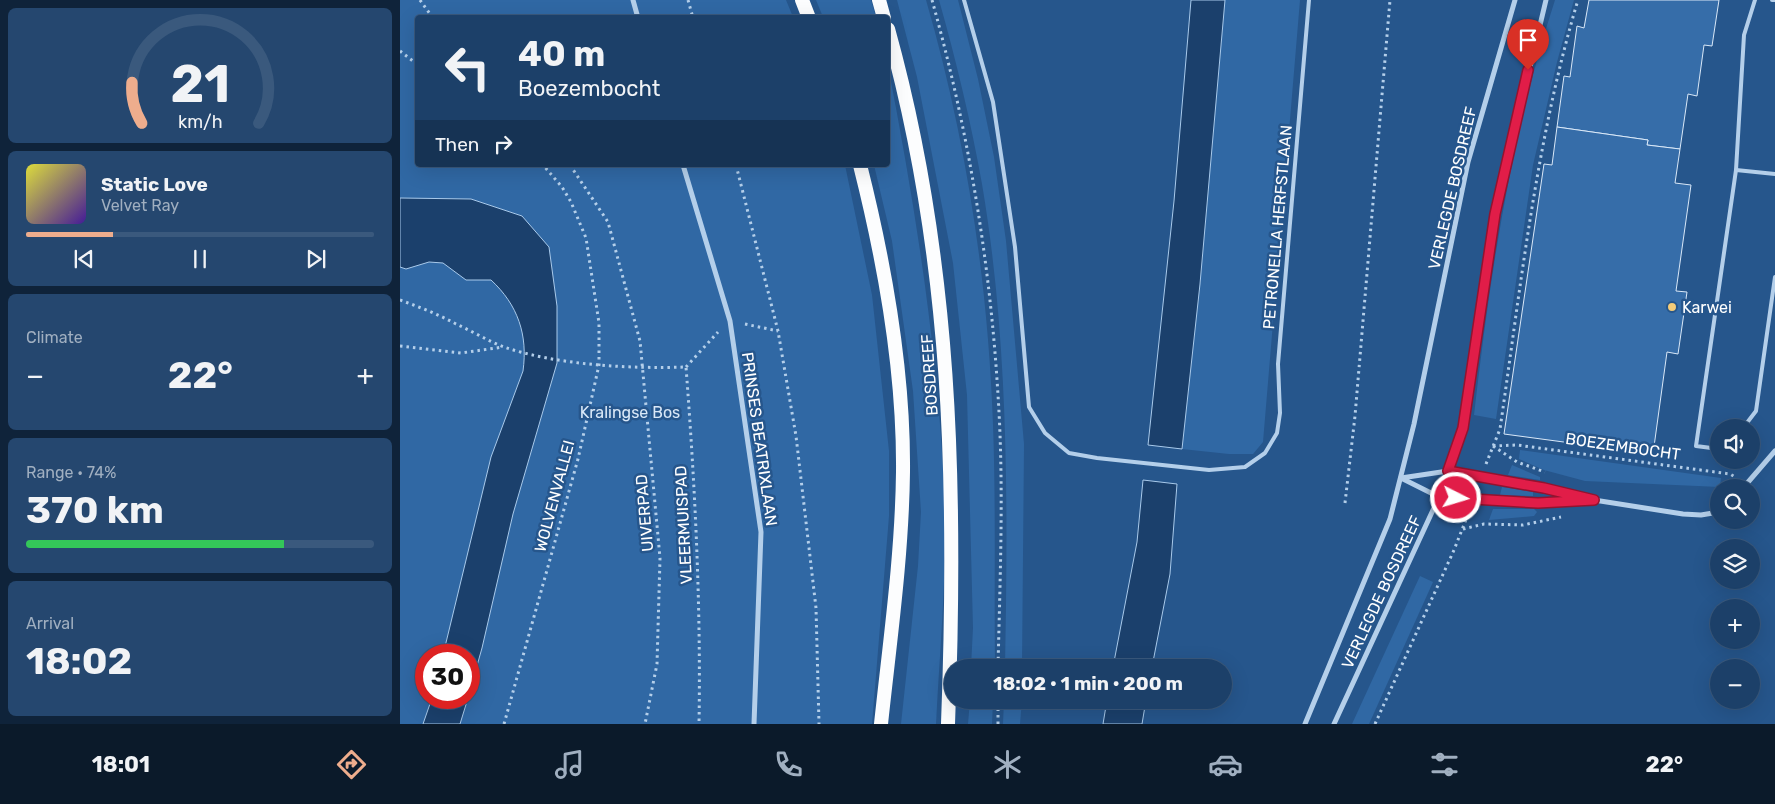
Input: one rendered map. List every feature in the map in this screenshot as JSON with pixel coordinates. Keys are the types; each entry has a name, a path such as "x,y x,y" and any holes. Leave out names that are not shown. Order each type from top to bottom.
{"highway":[{"path":"802,0 808,15"},
{"path":"879,0 883,15"},
{"name":"BOSDREEF","path":"890,38 917,155 938,283 945,350 953,556 948,724"},
{"name":"BOSDREEF","path":"861,167 871,208 893,331 900,392 903,470 900,547 881,724"}],"street":[{"path":"633,0 637,15"},
{"name":"VERLEGDE BOSDREEF","path":"1305,724 1390,519 1414,424 1468,162 1515,0"},
{"name":"VERLEGDE BOSDREEF","path":"1334,724 1439,497 1463,428 1495,214 1546,0"},
{"name":"PRINSES BEATRIXLAAN","path":"684,167 730,321 761,532 754,724"},
{"path":"1751,479 1775,451"},
{"path":"1401,478 1448,471 1544,488 1594,500 1683,514 1710,514"},
{"path":"1401,478 1439,497 1538,503 1594,500"}],"lane":[{"name":"PETRONELLA HERFSTLAAN","path":"964,0 993,102 1015,247 1029,407 1045,433 1068,453 1209,470 1245,466 1265,453 1277,433 1280,412 1278,364 1309,0"},
{"path":"1710,448 1696,446 1736,170 1744,36 1755,0"},
{"path":"1736,170 1775,174"},
{"path":"1750,419 1756,411 1775,277"}],"path":[{"path":"420,0 431,15"},
{"path":"688,0 692,15"},
{"path":"932,0 947,52 975,186 989,289 998,396 1000,456 998,659"},
{"path":"1345,503 1355,416 1390,0"},
{"name":"BOEZEMBOCHT","path":"1578,0 1563,52 1539,163 1500,429 1493,446 1518,444 1730,474 1736,479"},
{"path":"400,51 415,62"},
{"name":"WOLVENVALLEI","path":"504,724 578,459 599,365 598,323 586,238 571,202 562,187 545,167"},
{"name":"UIVERPAD","path":"571,167 608,222 640,341 644,368 660,558 657,664 645,724"},
{"path":"737,167 778,331 796,436 816,608 819,724"},
{"path":"400,300 439,315 503,347 599,365 644,368 686,367 730,321 778,331"},
{"path":"400,346 460,353 503,347"},
{"name":"VLEERMUISPAD","path":"686,367 696,494 701,644 699,724"},
{"path":"1375,724 1463,530 1484,524 1523,525 1562,517 1594,500"},
{"path":"998,709 998,724"}],"green space":[{"name":"Kralingse Bos","path":"400,0 786,0 792,15 415,15 415,167 845,167 872,295 889,451 889,516 872,724 400,724"},
{"path":"816,0 871,0 875,15 822,15"},
{"path":"897,0 926,0 953,104 973,210 986,317 993,425 995,659 971,659 973,628 967,395 953,263 917,77"},
{"path":"939,0 958,0 978,79 994,157 1006,241 1024,444 1022,659 1005,659 1006,486 1002,365 991,244 982,184 957,68"},
{"path":"1225,0 1300,0 1263,442 1253,454 1229,454 1182,449 1200,284"},
{"path":"1555,0 1574,0 1557,62 1533,165 1496,419 1474,415 1487,310 1514,154 1526,102"},
{"path":"890,77 924,275 941,433 945,545 936,724 901,724 918,566 921,512 913,391 892,241 874,167 890,167"},
{"path":"1520,450 1721,478 1710,479 1710,487 1585,481 1544,470 1519,459"},
{"path":"1512,465 1540,477 1540,480 1508,475"},
{"path":"1502,487 1533,492 1533,496 1500,495"},
{"path":"1493,509 1534,509 1537,512 1534,516 1489,520"},
{"path":"1420,576 1433,582 1369,724 1352,724"},
{"path":"969,709 993,709 992,724 968,724"},
{"path":"1004,709 1021,709 1020,724 1003,724"}],"shaded area":[{"path":"1191,0 1225,0 1200,284 1182,449 1148,445 1174,201"},
{"path":"400,198 471,199 522,216 549,247 557,306 557,363 513,514 480,655 480,644 446,644 491,457 523,371 524,345 522,333 514,310 491,280 466,280 443,263 429,262 406,269 400,267"},
{"path":"1143,480 1177,484 1170,574 1154,659 1115,659 1137,542"},
{"path":"428,709 465,709 460,724 423,724"},
{"path":"1106,709 1144,709 1142,724 1103,724"}],"building":[{"path":"1589,0 1719,0 1712,46 1704,45 1697,96 1688,94 1680,149 1647,145 1648,140 1557,127 1564,76 1570,77 1577,26 1584,28"},
{"path":"1557,127 1648,140 1647,145 1680,149 1675,183 1691,185 1676,291 1687,292 1678,354 1667,352 1653,454 1504,434 1544,164 1552,165"}],"place":[{"name":"Karwei","path":"1672,307"}],"route":[{"path":"1456,498 1538,503 1594,500 1544,488 1448,471 1463,428 1495,214 1528,70"}]}
